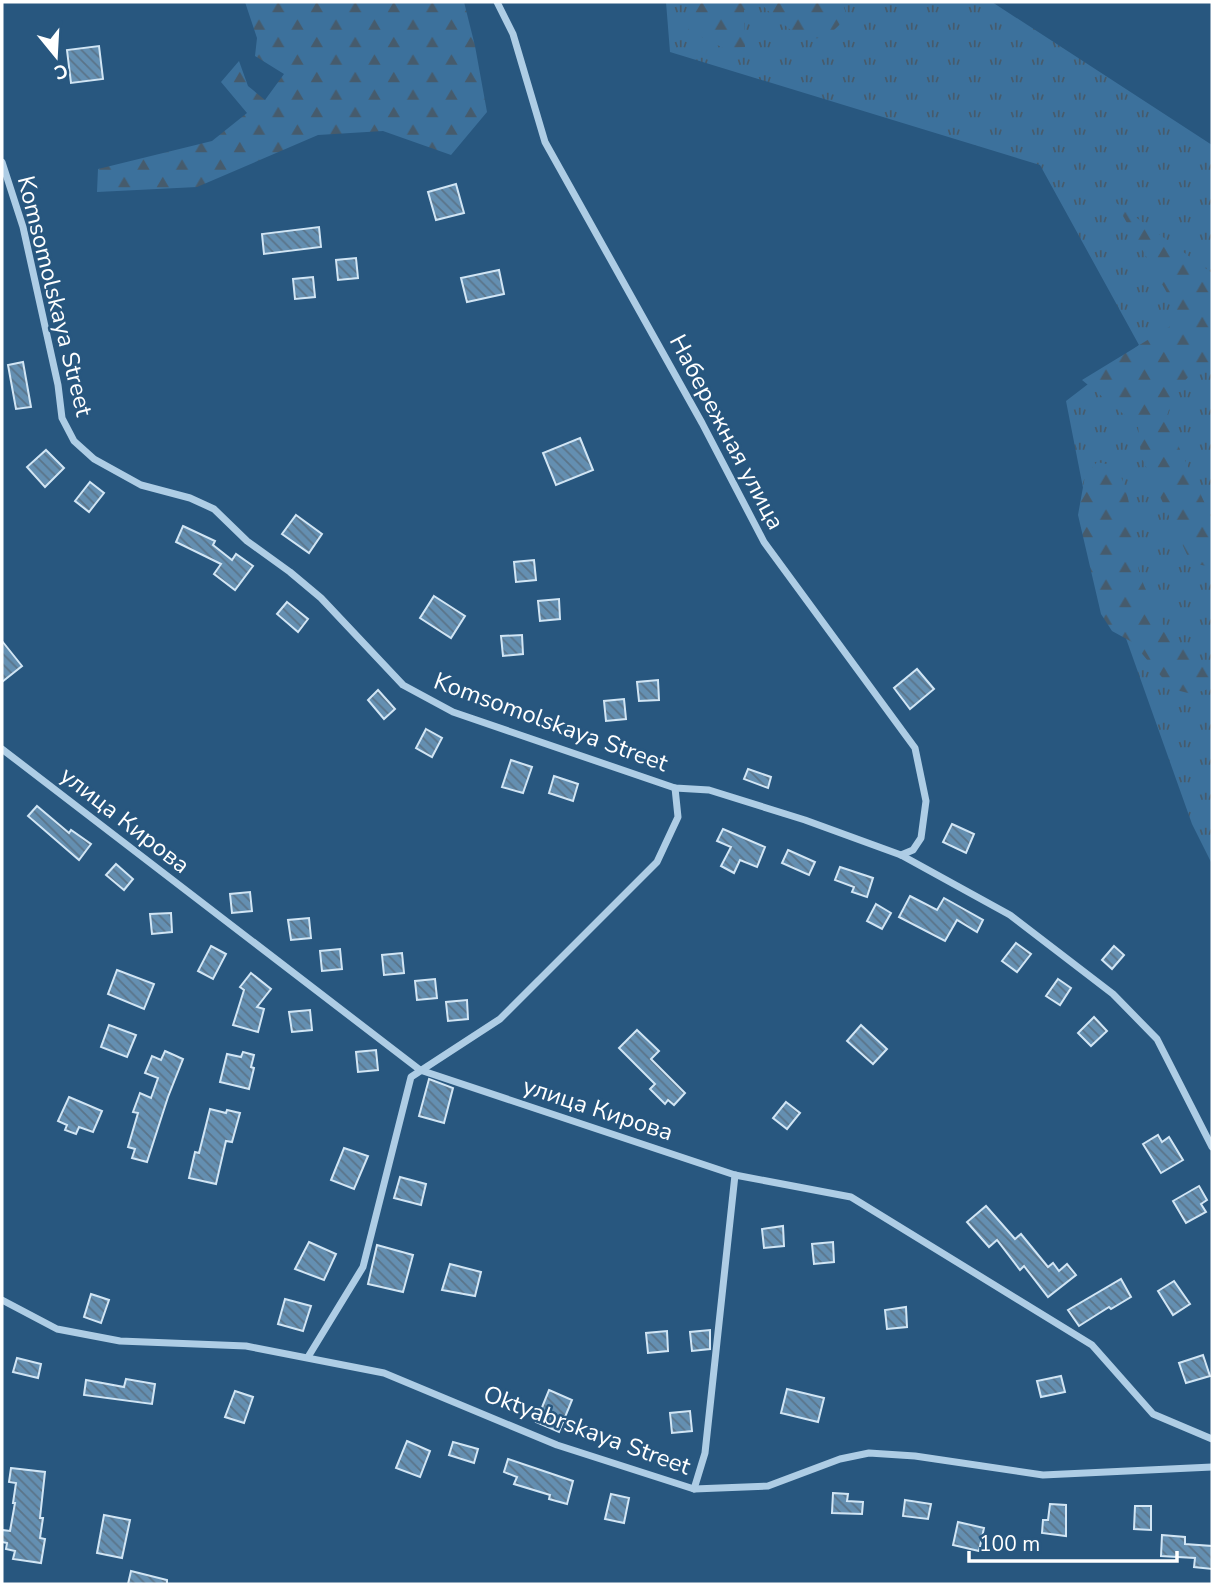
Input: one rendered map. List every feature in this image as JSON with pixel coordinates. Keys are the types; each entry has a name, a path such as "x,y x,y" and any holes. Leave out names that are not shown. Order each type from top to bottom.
{"street":[{"name":"Набережная улица","path":"497,2 513,34 545,142 702,423 764,542 915,748 926,801 922,838 913,850 901,855"},
{"name":"Komsomolskaya Street","path":"2,162 23,228 58,385 62,418 74,441 94,459 141,485 190,498 214,509 247,541 321,598 403,685 453,712 675,788 709,789 805,820 901,855 1010,915 1113,994 1157,1039 1212,1147"},
{"name":"улица Кирова","path":"2,749 420,1070 735,1175 851,1197 1092,1345 1153,1414 1212,1439"},
{"path":"308,1357 363,1267 411,1077 500,1019 657,862 678,817 675,788"},
{"path":"694,1489 705,1453 735,1175"},
{"name":"Oktyabrskaya Street","path":"2,1300 57,1329 120,1341 246,1346 384,1373 557,1445 694,1489 768,1486 840,1459 869,1453 915,1456 1043,1475 1212,1467"}],"green space":[{"path":"245,2 464,2 487,112 451,155 383,131 318,135 197,187 97,192 98,169 212,141 247,113 221,82 239,61 248,86 265,100 284,74 255,56 257,38"},
{"path":"666,2 992,2 1212,145 1212,864 1192,824 1096,554 1066,401 1139,345 1040,165 670,52"},
{"path":"690,2 842,2 847,16 825,36 814,38 794,32 763,6 744,10 745,47 725,49 688,30"},
{"path":"1115,202 1212,273 1212,369 1194,371 1175,391 1166,419 1212,519 1212,567 1191,563 1141,456 1138,426 1082,380 1182,319"},
{"path":"1097,462 1116,466 1122,479 1130,505 1139,571 1160,620 1181,646 1212,667 1212,688 1192,694 1172,689 1132,642 1112,631 1101,614 1078,515 1085,476"}],"building":[{"path":"99,46 103,79 71,83 67,50"},
{"path":"456,184 464,213 436,220 428,192"},
{"path":"319,227 321,247 264,254 262,234"},
{"path":"356,258 358,278 338,280 336,260"},
{"path":"499,270 504,294 467,302 461,278"},
{"path":"313,277 315,297 295,299 293,279"},
{"path":"23,362 31,407 16,409 8,365"},
{"path":"580,438 593,470 556,485 543,453"},
{"path":"46,450 64,468 45,487 27,467"},
{"path":"90,482 104,493 89,512 75,501"},
{"path":"296,515 322,534 309,553 282,534"},
{"path":"183,526 215,541 213,545 232,560 236,554 253,566 235,590 214,574 221,564 176,542"},
{"path":"534,560 536,580 516,582 514,562"},
{"path":"434,596 465,616 451,638 420,618"},
{"path":"559,599 560,619 540,621 538,601"},
{"path":"287,602 308,619 298,632 277,614"},
{"path":"522,635 523,654 503,656 501,636"},
{"path":"2,641 22,666 2,682"},
{"path":"917,669 934,689 910,709 894,688"},
{"path":"658,680 659,700 639,701 637,682"},
{"path":"378,690 395,709 384,719 368,700"},
{"path":"624,699 626,719 606,721 604,701"},
{"path":"426,729 442,738 432,757 416,748"},
{"path":"511,760 532,767 523,793 502,787"},
{"path":"748,769 771,777 768,788 744,779"},
{"path":"554,776 578,784 573,801 549,793"},
{"path":"37,806 69,833 71,830 91,844 79,860 28,816"},
{"path":"952,824 974,834 966,853 943,842"},
{"path":"723,829 765,847 757,867 740,860 734,873 721,866 731,847 717,841"},
{"path":"788,850 815,862 809,875 782,863"},
{"path":"116,864 133,879 124,890 106,875"},
{"path":"840,867 873,878 867,897 852,892 854,887 835,880"},
{"path":"250,892 252,911 232,913 230,894"},
{"path":"910,896 937,910 944,898 983,920 977,932 957,920 945,941 899,917"},
{"path":"876,904 891,913 882,929 867,921"},
{"path":"171,913 172,932 152,934 150,914"},
{"path":"309,918 311,938 291,940 288,920"},
{"path":"1016,943 1031,954 1017,972 1002,961"},
{"path":"211,946 226,954 213,979 198,971"},
{"path":"1114,946 1124,955 1112,969 1102,960"},
{"path":"340,949 342,969 322,971 320,951"},
{"path":"402,953 404,973 384,975 382,955"},
{"path":"117,970 154,984 144,1009 108,994"},
{"path":"251,973 271,989 257,1007 264,1009 258,1032 233,1025 244,990 240,987"},
{"path":"435,979 437,998 417,1000 415,981"},
{"path":"1058,979 1071,988 1060,1005 1046,996"},
{"path":"467,1000 468,1019 448,1021 446,1002"},
{"path":"310,1010 312,1030 292,1032 289,1012"},
{"path":"1094,1017 1107,1031 1091,1046 1078,1033"},
{"path":"109,1025 136,1035 127,1057 101,1047"},
{"path":"861,1025 887,1049 873,1064 847,1041"},
{"path":"637,1030 659,1051 651,1059 685,1093 674,1105 668,1100 665,1104 650,1089 655,1084 619,1048"},
{"path":"376,1050 378,1070 358,1072 356,1052"},
{"path":"165,1051 183,1059 147,1162 132,1158 135,1149 128,1147 138,1113 133,1112 140,1093 151,1098 158,1078 145,1073 152,1056 161,1060"},
{"path":"243,1052 254,1055 249,1089 220,1082 227,1054 241,1057"},
{"path":"429,1079 453,1088 444,1123 419,1116"},
{"path":"69,1097 102,1111 93,1132 79,1127 76,1134 65,1130 67,1125 58,1121"},
{"path":"786,1102 800,1113 787,1129 773,1118"},
{"path":"210,1109 240,1113 232,1142 226,1141 216,1184 189,1178 195,1152 199,1153"},
{"path":"1158,1135 1162,1142 1169,1137 1183,1160 1161,1173 1143,1144"},
{"path":"344,1148 368,1156 354,1189 331,1180"},
{"path":"400,1177 426,1184 421,1205 394,1198"},
{"path":"1199,1186 1207,1200 1201,1204 1206,1212 1186,1223 1173,1201"},
{"path":"986,1206 1015,1239 1021,1234 1048,1267 1053,1263 1059,1271 1067,1264 1076,1275 1048,1297 1024,1266 1020,1270 997,1240 989,1247 967,1222"},
{"path":"783,1226 784,1246 764,1248 762,1229"},
{"path":"309,1242 336,1254 324,1280 295,1269"},
{"path":"833,1242 834,1262 814,1264 812,1244"},
{"path":"377,1245 413,1255 403,1292 368,1284"},
{"path":"450,1264 481,1272 475,1296 442,1290"},
{"path":"1121,1279 1131,1297 1079,1326 1068,1310"},
{"path":"1174,1281 1190,1304 1173,1315 1158,1291"},
{"path":"91,1294 109,1300 101,1323 84,1317"},
{"path":"285,1299 311,1306 303,1331 278,1324"},
{"path":"906,1307 907,1327 887,1329 885,1310"},
{"path":"710,1330 710,1349 692,1351 690,1332"},
{"path":"667,1331 668,1351 648,1353 646,1333"},
{"path":"1203,1355 1210,1376 1186,1383 1179,1363"},
{"path":"17,1358 41,1364 38,1378 13,1372"},
{"path":"1061,1376 1065,1392 1041,1397 1037,1381"},
{"path":"126,1379 155,1384 152,1404 84,1395 86,1380 124,1387"},
{"path":"787,1389 824,1398 818,1422 781,1413"},
{"path":"549,1390 572,1400 559,1432 536,1422"},
{"path":"235,1391 253,1397 244,1423 225,1417"},
{"path":"690,1411 692,1431 672,1433 670,1413"},
{"path":"407,1441 430,1451 420,1477 396,1468"},
{"path":"453,1442 478,1449 474,1463 449,1455"},
{"path":"508,1459 573,1481 567,1504 549,1499 550,1495 514,1484 517,1477 504,1472"},
{"path":"11,1468 45,1472 40,1518 43,1518 40,1538 45,1539 41,1563 13,1559 15,1551 6,1549 7,1543 2,1542 2,1530 10,1531 15,1503 16,1483 9,1482"},
{"path":"833,1493 848,1494 847,1501 863,1502 862,1514 832,1513"},
{"path":"611,1494 629,1498 624,1523 605,1519"},
{"path":"905,1500 931,1504 928,1519 903,1516"},
{"path":"1050,1504 1066,1505 1066,1536 1042,1533 1043,1520 1048,1520"},
{"path":"1135,1506 1151,1506 1151,1530 1134,1529"},
{"path":"104,1515 130,1520 122,1558 97,1553"},
{"path":"958,1522 984,1528 979,1551 953,1545"},
{"path":"1162,1535 1185,1537 1185,1544 1212,1546 1212,1569 1194,1567 1195,1558 1161,1556"},
{"path":"131,1571 167,1580 167,1584 128,1584"}]}
